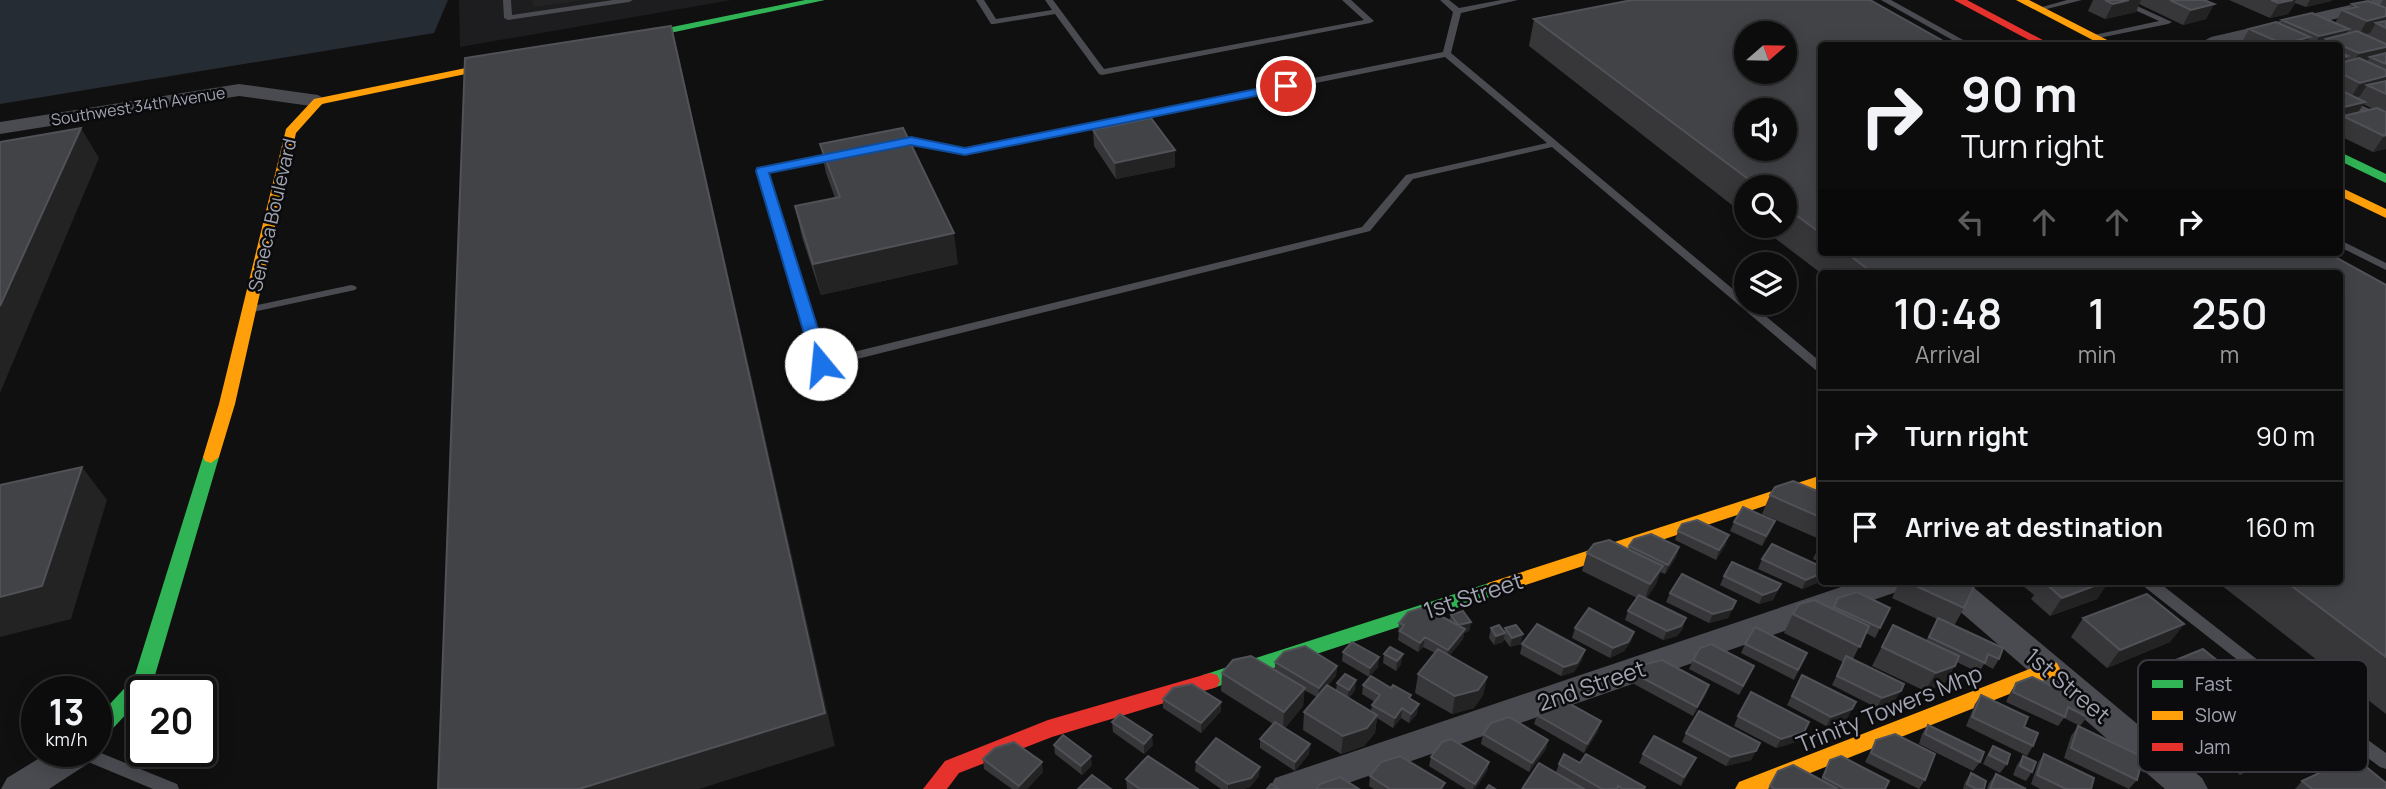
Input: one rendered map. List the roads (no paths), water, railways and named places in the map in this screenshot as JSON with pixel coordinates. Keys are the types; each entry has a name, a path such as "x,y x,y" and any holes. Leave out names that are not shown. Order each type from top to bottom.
{"street":[{"path":"603,44 820,0"},
{"path":"1959,0 2041,42"},
{"path":"2021,0 2106,42"},
{"path":"2222,42 2386,2"},
{"path":"2287,5 2335,33"},
{"path":"318,101 535,57"},
{"name":"Southwest 34th Avenue","path":"0,128 239,90 318,101"},
{"name":"Seneca Boulevard","path":"112,716 143,682 227,404 290,132 318,101"},
{"path":"2343,103 2386,123"},
{"path":"2343,158 2386,179"},
{"path":"2343,192 2381,211"},
{"name":"1st Street","path":"934,789 952,767 1048,729 1149,701 1818,482"},
{"name":"2nd Street","path":"1287,789 1883,585"},
{"name":"1st Street","path":"1950,585 2138,747"},
{"name":"Trinity Towers Mhp","path":"1746,789 2050,669"},
{"path":"19,789 54,767"},
{"name":"1st Street","path":"2167,772 2185,788"}],"lane":[{"path":"507,0 508,18 629,0"},
{"path":"980,0 994,23 1058,12"},
{"path":"1049,0 1102,72 1370,21 1346,0"},
{"path":"1444,0 1457,11"},
{"path":"1457,11 1514,0"},
{"path":"1885,0 1963,42"},
{"path":"2039,9 2078,0"},
{"path":"2097,37 2168,22 2117,0"},
{"path":"1447,54 1457,11"},
{"path":"1447,54 1818,366"},
{"path":"884,146 911,141 965,151 1447,54"},
{"path":"843,154 762,171 821,364 1366,229 1410,177 1554,144"},
{"path":"2343,245 2386,267"},
{"path":"250,310 351,288"},
{"path":"2152,585 2251,660"},
{"path":"2368,748 2386,762"},
{"path":"112,764 172,789"}]}
